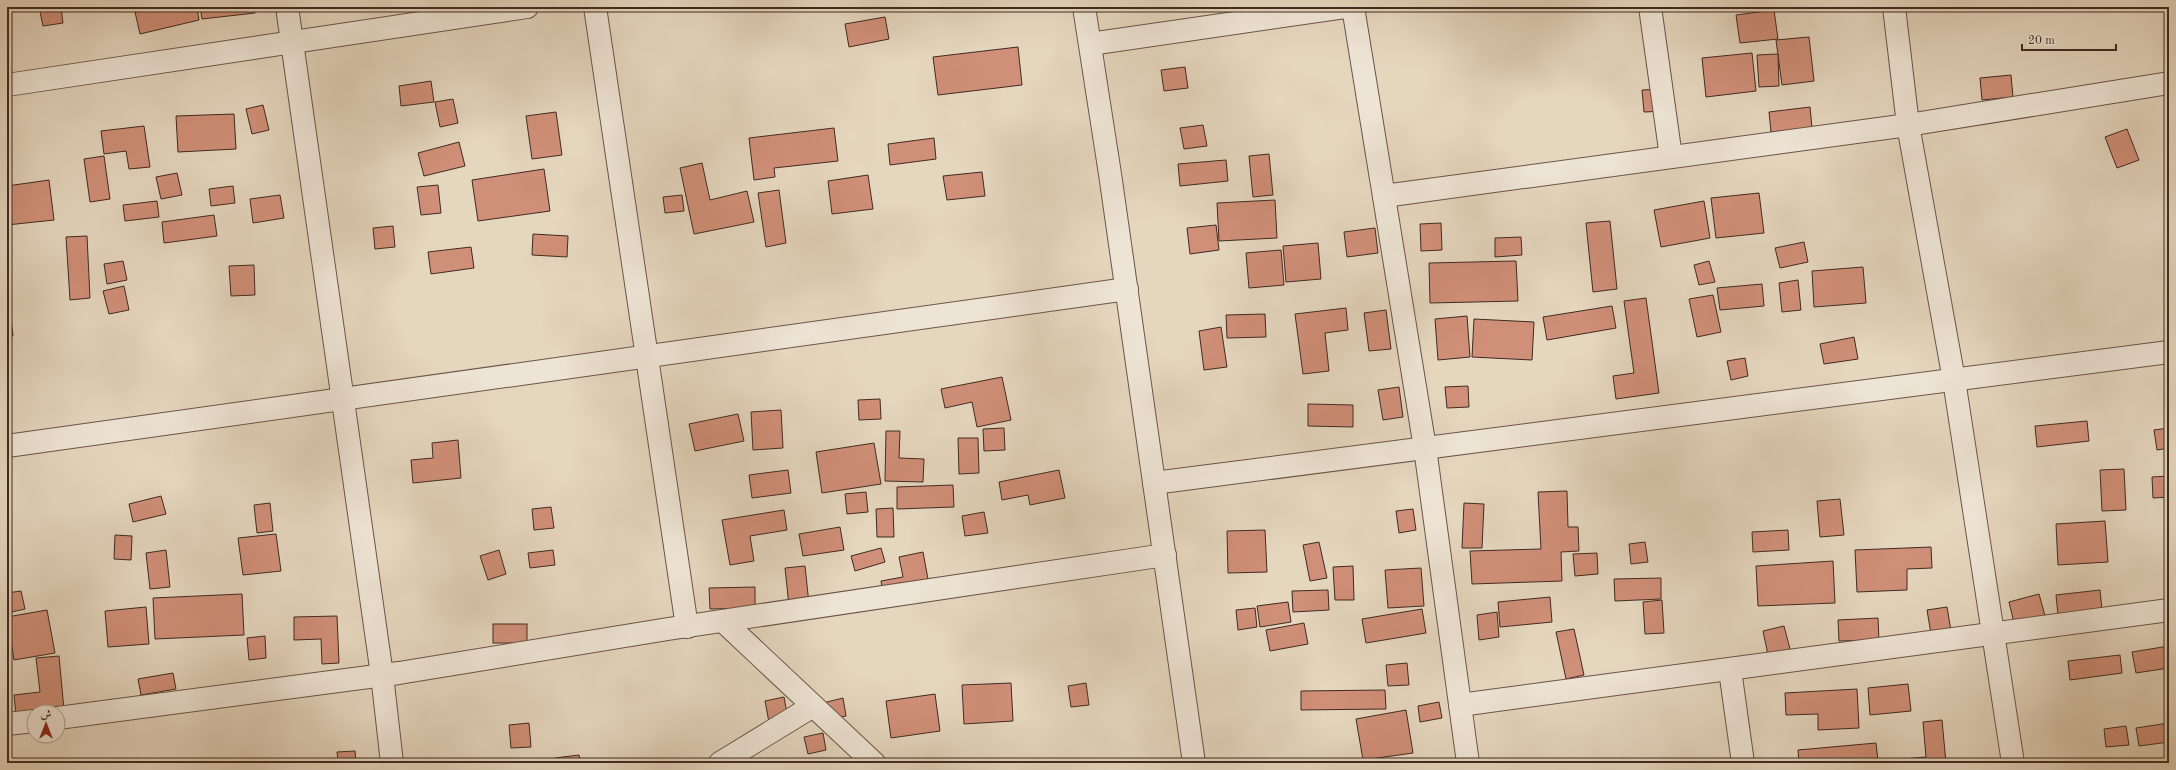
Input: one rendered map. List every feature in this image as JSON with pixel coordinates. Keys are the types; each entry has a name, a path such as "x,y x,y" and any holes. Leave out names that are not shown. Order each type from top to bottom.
{"street":[{"path":"287,7 382,675 392,763"},
{"path":"7,85 527,7"},
{"path":"595,7 687,626"},
{"path":"1084,7 1127,289 1194,763"},
{"path":"1090,44 1345,7"},
{"path":"1353,7 1425,448 1468,763"},
{"path":"1650,7 1671,157"},
{"path":"1894,7 1908,125 1954,380 2013,763"},
{"path":"1384,196 1908,125 2169,83"},
{"path":"7,446 1127,289"},
{"path":"1154,483 2169,352"},
{"path":"66,717 382,675 687,626 1164,555"},
{"path":"1460,705 1993,635 2169,610"},
{"path":"723,621 874,763"},
{"path":"1730,670 1743,763"},
{"path":"720,763 814,706"},
{"path":"7,724 26,722"}],"building":[{"path":"39,7 61,7 63,23 43,26"},
{"path":"158,7 197,7 199,20 140,34 135,12"},
{"path":"200,7 254,7 255,13 202,19"},
{"path":"1227,7 1270,7 1228,15"},
{"path":"1774,10 1778,39 1740,43 1736,15"},
{"path":"885,17 889,39 849,47 845,24"},
{"path":"1809,37 1814,81 1782,85 1776,40"},
{"path":"1018,47 1022,85 938,95 933,57"},
{"path":"1752,53 1756,91 1706,97 1702,58"},
{"path":"1778,54 1779,86 1759,87 1757,55"},
{"path":"1185,67 1188,88 1164,91 1161,70"},
{"path":"2011,75 2013,97 1982,100 1980,78"},
{"path":"431,81 434,102 401,106 399,86"},
{"path":"1664,89 1666,111 1644,112 1642,90"},
{"path":"453,99 458,123 440,127 435,102"},
{"path":"263,105 269,130 252,134 246,109"},
{"path":"1810,107 1812,128 1771,132 1769,112"},
{"path":"556,112 562,155 532,159 526,116"},
{"path":"234,114 236,149 178,152 176,116"},
{"path":"1203,125 1207,146 1184,149 1180,128"},
{"path":"144,126 150,167 129,169 126,151 104,154 101,131"},
{"path":"834,128 838,161 774,168 775,177 754,180 749,138"},
{"path":"2127,129 2139,160 2117,168 2105,137"},
{"path":"934,138 936,159 890,165 888,144"},
{"path":"459,142 465,166 424,176 418,153"},
{"path":"1269,154 1273,195 1253,197 1249,156"},
{"path":"104,156 110,199 90,202 84,159"},
{"path":"1226,160 1228,181 1180,186 1178,164"},
{"path":"702,163 710,200 747,191 754,222 694,234 680,168"},
{"path":"544,169 550,211 478,221 472,180"},
{"path":"982,172 985,196 947,200 943,176"},
{"path":"177,173 182,195 161,199 156,177"},
{"path":"868,175 873,209 832,214 828,181"},
{"path":"49,180 54,220 7,225 7,186"},
{"path":"438,185 441,213 421,215 417,187"},
{"path":"233,186 235,203 211,206 209,189"},
{"path":"779,190 786,243 766,247 758,193"},
{"path":"1759,193 1764,233 1716,238 1711,198"},
{"path":"280,195 284,218 253,223 250,199"},
{"path":"682,195 684,211 665,213 663,197"},
{"path":"1275,200 1277,238 1219,241 1217,203"},
{"path":"157,201 159,217 125,221 123,205"},
{"path":"1704,201 1710,238 1661,247 1654,210"},
{"path":"214,215 217,236 164,243 162,222"},
{"path":"1610,221 1617,289 1593,292 1586,223"},
{"path":"1441,223 1442,250 1421,251 1420,224"},
{"path":"1216,225 1219,250 1190,254 1187,228"},
{"path":"393,226 395,247 375,249 373,228"},
{"path":"1375,228 1378,253 1347,257 1344,232"},
{"path":"533,234 568,236 567,257 532,255"},
{"path":"87,236 90,298 70,300 66,237"},
{"path":"1521,237 1522,255 1495,257 1495,238"},
{"path":"1804,242 1808,262 1780,268 1775,248"},
{"path":"1318,243 1321,279 1286,282 1283,246"},
{"path":"471,247 474,268 431,274 428,252"},
{"path":"1281,250 1284,285 1249,288 1246,253"},
{"path":"123,261 127,280 107,284 104,264"},
{"path":"1516,261 1518,301 1430,303 1429,263"},
{"path":"1709,261 1715,282 1699,285 1694,265"},
{"path":"254,265 255,295 231,296 229,266"},
{"path":"1863,267 1866,303 1814,307 1812,271"},
{"path":"1798,280 1801,310 1782,312 1779,283"},
{"path":"1762,284 1764,306 1720,310 1717,288"},
{"path":"124,286 129,310 109,314 103,291"},
{"path":"1713,295 1721,332 1697,337 1689,299"},
{"path":"1646,298 1659,393 1616,399 1613,376 1634,373 1624,301"},
{"path":"1612,306 1616,328 1547,340 1543,317"},
{"path":"1346,308 1348,330 1325,333 1329,371 1303,374 1295,314"},
{"path":"10,310 13,336 7,337 7,311"},
{"path":"1386,310 1391,349 1369,351 1364,313"},
{"path":"1265,314 1266,337 1227,338 1226,315"},
{"path":"1467,316 1470,357 1438,360 1435,319"},
{"path":"1474,319 1534,322 1532,360 1472,357"},
{"path":"1221,327 1227,367 1204,370 1199,331"},
{"path":"1854,337 1858,359 1824,364 1820,344"},
{"path":"1745,358 1748,376 1731,380 1727,361"},
{"path":"1002,377 1011,420 977,427 972,402 945,408 941,389"},
{"path":"1468,386 1469,407 1447,408 1445,387"},
{"path":"1399,387 1403,417 1383,420 1378,390"},
{"path":"880,399 881,419 859,420 858,400"},
{"path":"1308,404 1353,405 1353,427 1308,426"},
{"path":"781,410 783,448 753,450 751,412"},
{"path":"738,414 744,441 695,451 689,424"},
{"path":"2087,421 2089,441 2037,447 2035,426"},
{"path":"1004,428 1005,450 984,451 983,429"},
{"path":"2169,428 2169,448 2157,450 2154,430"},
{"path":"886,431 900,431 899,458 924,459 923,482 885,481"},
{"path":"958,438 978,438 979,473 959,474"},
{"path":"458,440 461,478 413,483 411,460 433,458 432,443"},
{"path":"874,443 881,484 822,493 816,452"},
{"path":"2124,469 2126,510 2102,511 2100,470"},
{"path":"788,470 791,493 752,498 749,475"},
{"path":"1059,470 1065,498 1030,505 1028,495 1002,500 999,482"},
{"path":"2169,476 2169,497 2153,498 2152,477"},
{"path":"953,485 954,507 897,509 897,487"},
{"path":"1567,491 1568,527 1578,527 1579,551 1561,552 1562,581 1472,584 1470,551 1541,549 1538,492"},
{"path":"866,492 868,512 847,514 845,494"},
{"path":"161,496 166,514 133,522 129,504"},
{"path":"1840,499 1844,535 1820,537 1817,501"},
{"path":"270,503 273,531 257,533 254,505"},
{"path":"1464,503 1484,504 1482,548 1462,548"},
{"path":"551,507 554,528 534,530 532,509"},
{"path":"893,508 894,537 877,537 876,509"},
{"path":"1413,509 1416,530 1399,533 1396,511"},
{"path":"784,510 787,530 750,536 754,561 730,565 722,520"},
{"path":"984,512 988,533 965,536 962,516"},
{"path":"2105,521 2108,562 2058,565 2056,524"},
{"path":"840,527 844,550 803,556 799,534"},
{"path":"1265,530 1267,572 1228,573 1227,531"},
{"path":"1788,530 1789,550 1753,552 1752,532"},
{"path":"276,534 281,571 243,575 238,538"},
{"path":"115,535 132,536 131,560 114,559"},
{"path":"1319,542 1327,578 1310,581 1303,545"},
{"path":"1645,542 1648,562 1631,564 1629,544"},
{"path":"1931,547 1932,568 1907,569 1907,590 1857,592 1855,550"},
{"path":"881,548 885,562 855,571 851,556"},
{"path":"166,550 170,587 150,589 146,553"},
{"path":"499,550 506,574 488,580 480,556"},
{"path":"553,550 555,565 530,568 528,553"},
{"path":"923,552 928,579 901,584 885,607 881,581 903,577 899,557"},
{"path":"1597,553 1598,574 1575,576 1573,554"},
{"path":"1833,561 1835,603 1758,606 1756,566"},
{"path":"805,566 809,604 789,606 785,568"},
{"path":"1353,566 1354,600 1335,600 1333,567"},
{"path":"1421,568 1424,606 1388,608 1385,570"},
{"path":"1661,578 1661,599 1615,601 1614,579"},
{"path":"755,587 755,608 710,609 709,588"},
{"path":"1328,590 1329,610 1293,612 1292,591"},
{"path":"2100,590 2102,610 2058,615 2056,595"},
{"path":"21,591 25,609 7,613 7,593"},
{"path":"242,594 244,635 155,639 153,598"},
{"path":"2039,594 2047,623 2016,631 2009,602"},
{"path":"1550,597 1552,622 1500,627 1498,602"},
{"path":"1662,600 1664,633 1645,634 1643,602"},
{"path":"1288,602 1291,622 1260,627 1257,606"},
{"path":"146,607 149,644 108,647 105,611"},
{"path":"1947,607 1951,631 1931,634 1927,610"},
{"path":"1255,608 1257,627 1238,630 1236,610"},
{"path":"1422,609 1426,633 1366,643 1362,619"},
{"path":"47,610 55,653 14,660 7,617"},
{"path":"1497,612 1499,637 1479,640 1477,615"},
{"path":"337,616 339,663 322,664 321,639 294,640 294,617"},
{"path":"1878,618 1879,640 1839,641 1838,620"},
{"path":"1304,623 1308,644 1270,651 1266,630"},
{"path":"493,624 527,624 527,643 493,643"},
{"path":"1784,626 1790,649 1768,655 1763,631"},
{"path":"1574,629 1584,675 1566,679 1556,632"},
{"path":"265,636 266,658 249,660 247,638"},
{"path":"2169,646 2169,668 2136,673 2132,652"},
{"path":"2120,655 2122,673 2070,680 2068,661"},
{"path":"59,656 63,704 26,704 26,714 16,715 14,695 40,692 36,658"},
{"path":"1407,663 1409,685 1388,686 1386,665"},
{"path":"173,673 176,689 141,695 138,679"},
{"path":"1011,683 1013,721 964,724 962,685"},
{"path":"1086,683 1089,705 1071,707 1068,686"},
{"path":"1908,684 1911,711 1870,715 1868,688"},
{"path":"1857,689 1859,728 1818,730 1818,714 1786,715 1785,693"},
{"path":"1385,690 1386,709 1301,710 1301,691"},
{"path":"935,694 940,731 891,738 886,701"},
{"path":"784,697 790,730 771,733 765,701"},
{"path":"843,698 846,716 827,720 823,703"},
{"path":"1439,702 1442,718 1420,722 1418,706"},
{"path":"1406,710 1413,753 1363,760 1356,719"},
{"path":"1942,720 1946,763 1799,763 1798,750 1876,743 1878,761 1926,757 1923,722"},
{"path":"529,723 531,747 511,748 509,725"},
{"path":"2169,723 2169,742 2139,746 2136,728"},
{"path":"2126,726 2129,745 2106,747 2104,729"},
{"path":"823,733 826,750 808,754 804,737"},
{"path":"355,751 356,763 338,763 337,752"},
{"path":"579,755 581,763 555,763 555,758"}]}
